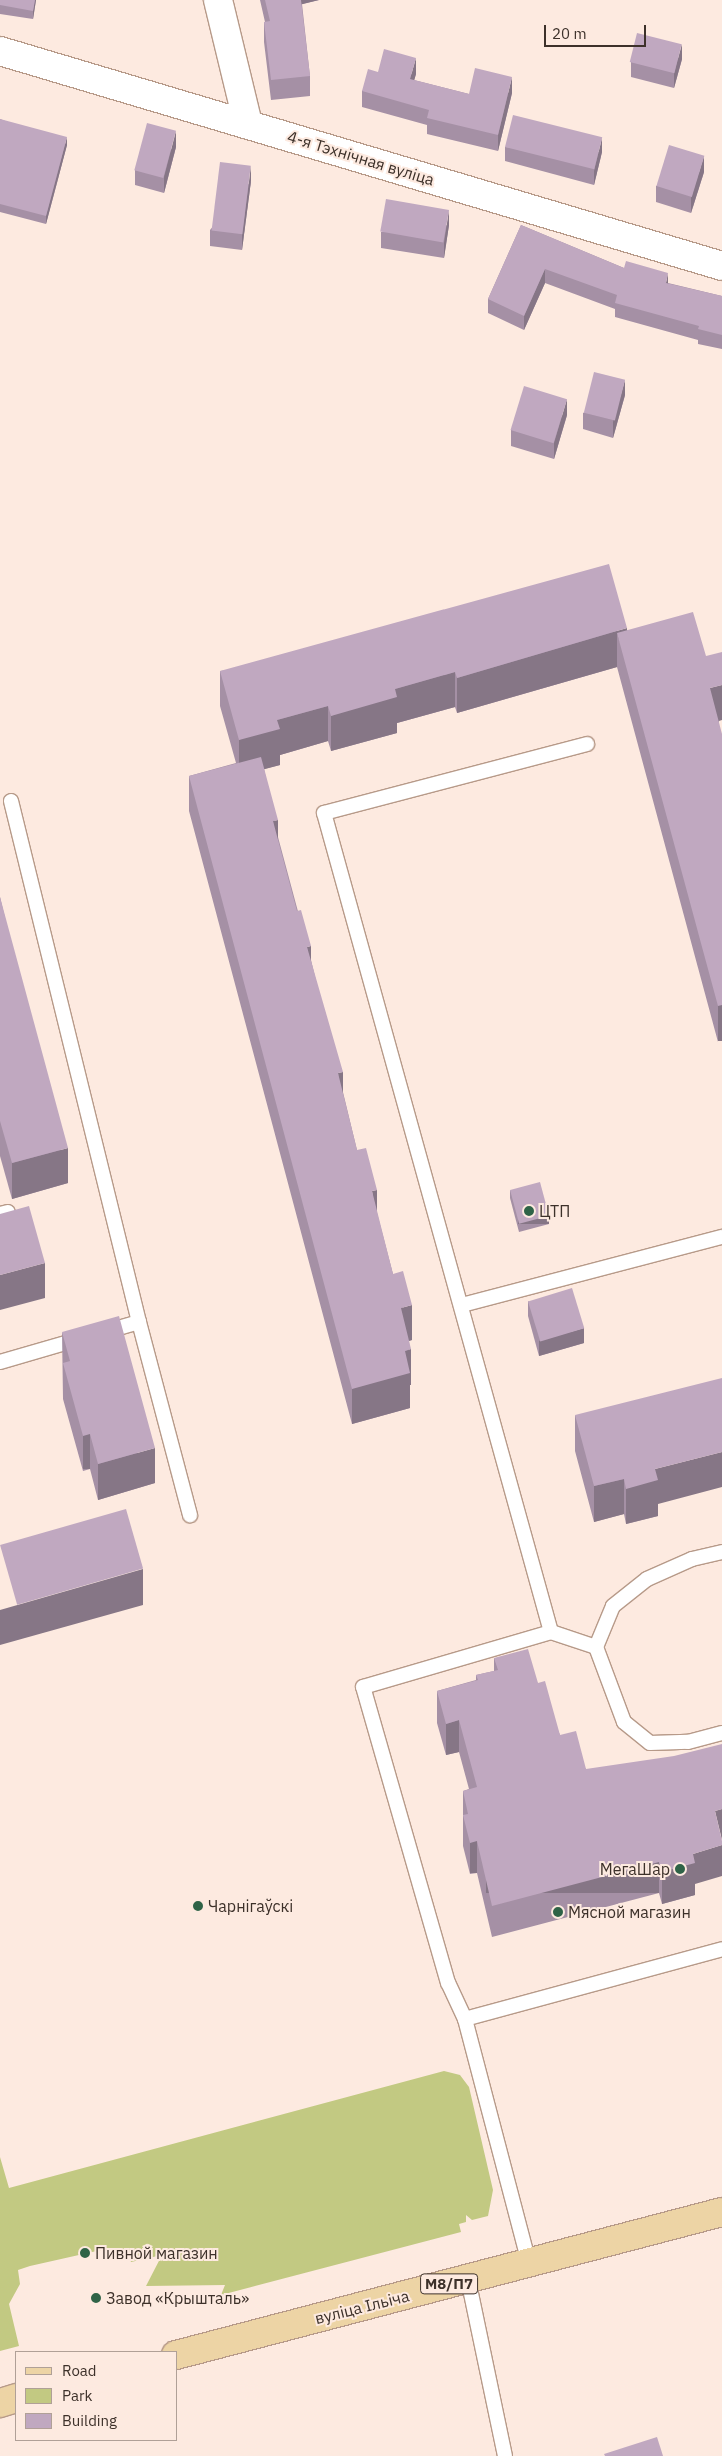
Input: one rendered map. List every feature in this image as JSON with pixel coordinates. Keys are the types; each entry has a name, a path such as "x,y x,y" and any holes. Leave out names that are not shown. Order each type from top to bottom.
{"main road":[{"name":"вуліца Ільіча","path":"178,2354 722,2212"},
{"path":"0,2402 15,2398"}],"street":[{"path":"218,0 248,124"},
{"name":"4-я Тэхнічная вуліца","path":"0,52 722,266"}],"lane":[{"path":"551,1632 462,1305 324,813 588,744"},
{"path":"11,802 140,1322 190,1515"},
{"path":"462,1305 722,1238"},
{"path":"0,1362 140,1322"},
{"path":"722,1552 692,1559 648,1579 613,1606 596,1647 624,1722 650,1743 688,1742 722,1733"},
{"path":"529,2263 465,2019 448,1983 363,1687 551,1632 596,1647"},
{"path":"465,2019 722,1949"},
{"path":"468,2279 505,2456"}],"green space":[{"path":"444,2071 460,2075 469,2087 493,2190 488,2216 472,2220 466,2215 466,2222 459,2224 461,2232 221,2295 225,2285 146,2286 162,2255 131,2262 128,2253 120,2248 110,2248 30,2266 18,2270 20,2284 9,2304 19,2346 0,2351 0,2157 9,2188"}],"building":[{"path":"0,0 35,0 33,11 0,5"},
{"path":"265,0 301,0 310,76 271,80 264,22 270,21"},
{"path":"637,33 682,44 674,73 630,62"},
{"path":"384,49 416,58 410,79 469,94 475,68 512,77 498,135 427,118 429,110 362,91 368,69 378,72"},
{"path":"513,115 602,137 594,169 505,147"},
{"path":"0,119 67,137 46,216 0,204"},
{"path":"147,123 176,131 163,178 134,170"},
{"path":"669,145 704,156 692,197 656,186"},
{"path":"220,162 251,166 242,234 212,230"},
{"path":"386,199 449,210 443,243 380,231"},
{"path":"521,225 624,268 626,261 668,273 666,283 722,296 722,335 698,329 699,326 615,303 617,295 545,269 524,316 488,299"},
{"path":"594,372 625,380 615,420 584,413"},
{"path":"524,386 567,399 554,443 511,430"},
{"path":"609,564 627,628 457,678 455,672 395,689 397,697 331,716 328,706 277,720 280,729 239,740 220,671"},
{"path":"693,612 706,656 722,652 722,685 710,688 722,734 722,1005 718,1006 617,633"},
{"path":"261,757 278,820 273,821 297,911 301,910 311,946 307,947 343,1072 338,1073 357,1150 366,1148 377,1190 372,1191 393,1274 403,1271 412,1305 401,1308 411,1349 405,1351 410,1373 352,1389 189,776"},
{"path":"0,897 68,1148 12,1163 0,1121"},
{"name":"ЦТП","path":"540,1182 549,1216 519,1224 510,1190"},
{"path":"29,1206 45,1263 0,1275 0,1214"},
{"path":"572,1288 584,1328 540,1342 528,1301"},
{"path":"119,1316 155,1448 98,1464 90,1434 83,1436 63,1363 70,1361 62,1332"},
{"path":"722,1378 722,1452 655,1469 658,1480 626,1489 624,1479 594,1486 575,1415"},
{"path":"126,1509 143,1569 17,1605 0,1545"},
{"path":"528,1649 538,1683 545,1681 560,1735 576,1731 586,1769 674,1756 722,1744 722,1809 715,1811 722,1845 693,1854 695,1863 662,1872 659,1862 492,1906 477,1841 470,1843 463,1815 468,1814 463,1791 477,1787 459,1720 446,1724 437,1691 478,1680 476,1675 498,1670 494,1658"},
{"path":"657,2437 663,2456 605,2456 604,2454"}],"place":[{"name":"ЦТП","path":"529,1211"},
{"name":"МегаШар","path":"680,1869"},
{"name":"Чарнігаўскі","path":"198,1906"},
{"name":"Мясной магазин","path":"558,1912"},
{"name":"Пивной магазин","path":"85,2253"},
{"name":"Завод «Крышталь»","path":"96,2298"}]}
